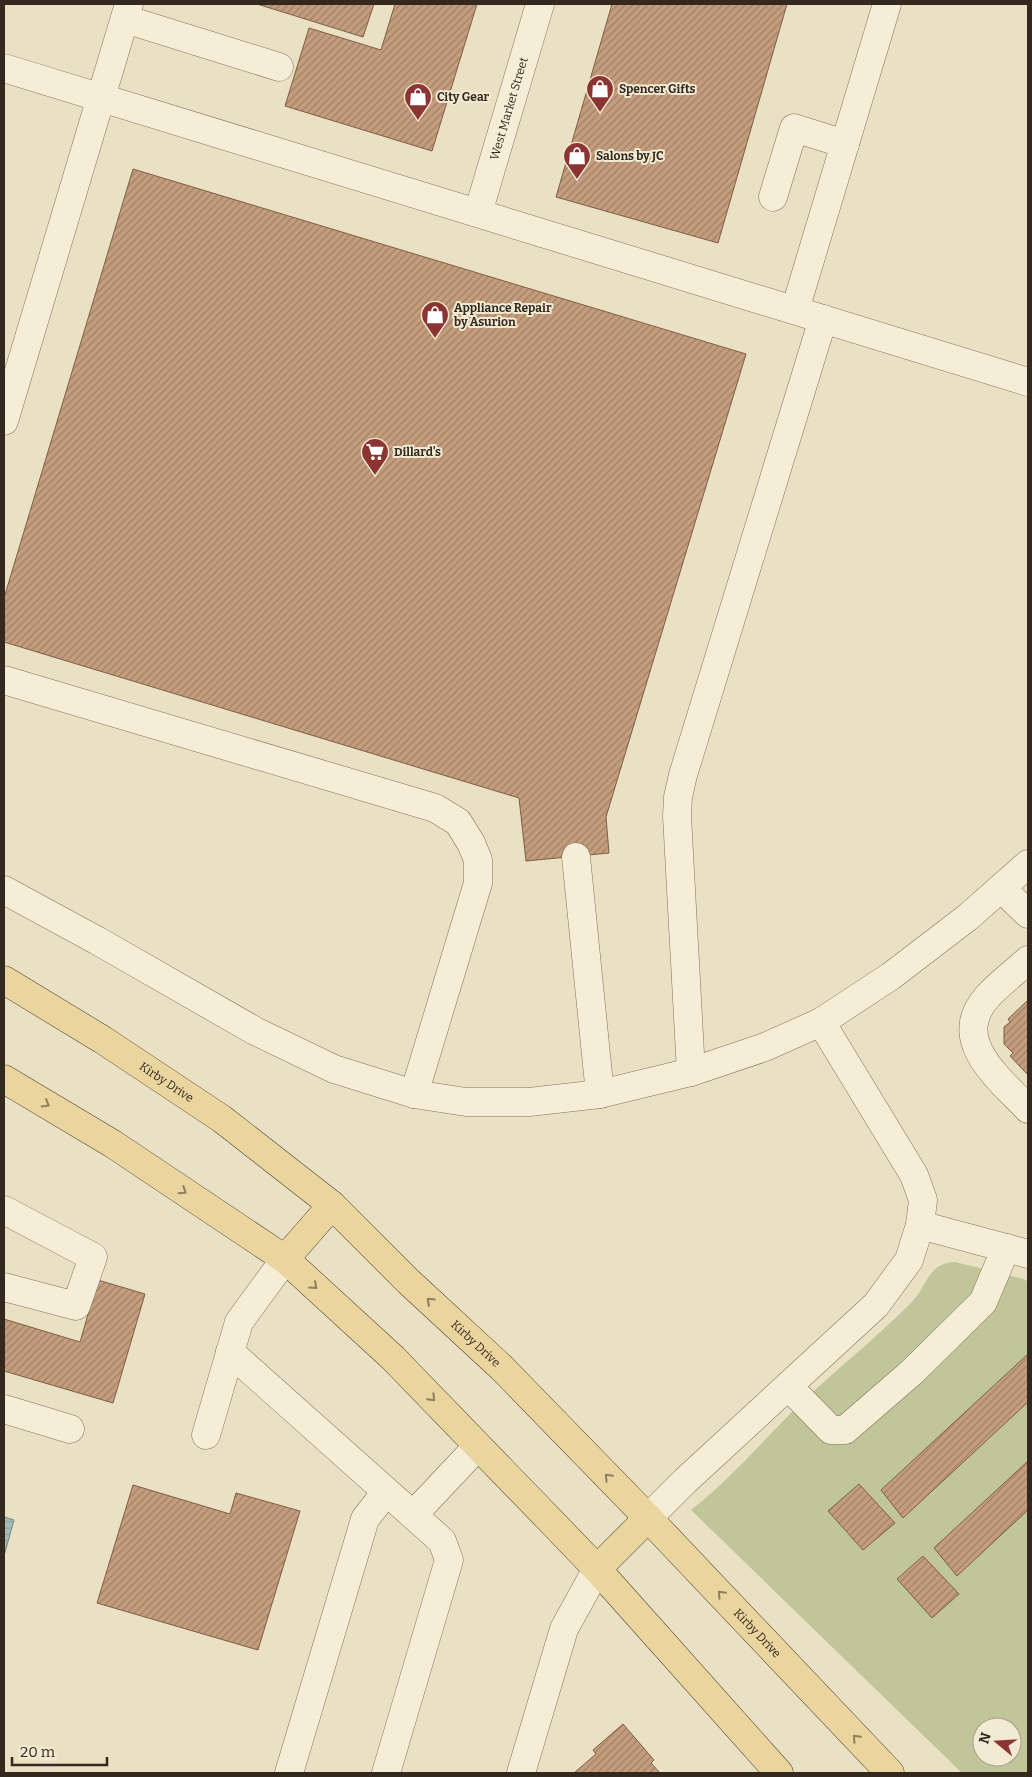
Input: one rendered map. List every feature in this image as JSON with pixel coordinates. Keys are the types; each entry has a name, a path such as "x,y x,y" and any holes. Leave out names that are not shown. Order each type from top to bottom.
{"main road":[{"name":"Kirby Drive","path":"4,980 103,1040 222,1119 332,1206 502,1368 648,1518 890,1773"},
{"path":"4,1080 113,1144 285,1259 393,1358 597,1569 779,1773"},
{"path":"285,1259 332,1206"},
{"path":"597,1569 648,1518"}],"street":[{"name":"West Market Street","path":"478,213 540,4"},
{"path":"794,310 887,4"},
{"path":"4,421 127,12 279,67"},
{"path":"4,68 1028,382"},
{"path":"772,197 794,128 845,144"},
{"path":"691,1072 677,816 678,797 683,775 823,319"},
{"path":"4,680 435,808 458,822 471,843 478,860 478,883 414,1094"},
{"path":"576,856 600,1094"},
{"path":"4,890 98,941 255,1031 334,1069 414,1094 466,1102 529,1102 600,1094 691,1072 765,1046 821,1022 891,976 968,917 1028,864"},
{"path":"1001,888 1028,914"},
{"path":"1028,960 987,997 976,1015 973,1028 976,1047 983,1061 1028,1109"},
{"path":"648,1518 685,1481 876,1305 909,1260 920,1225 923,1200 914,1175 821,1022"},
{"path":"4,1210 93,1256 76,1306 4,1287"},
{"path":"788,1386 831,1430 845,1430 912,1372 984,1302 1017,1251 920,1225"},
{"path":"206,1435 239,1322 285,1259"},
{"path":"230,1352 442,1541 449,1560 386,1773"},
{"path":"4,1409 70,1429"},
{"path":"412,1515 478,1446"},
{"path":"289,1773 365,1519 386,1492"},
{"path":"521,1773 564,1629 597,1569"}],"green space":[{"path":"955,1262 1024,1279 1028,1282 1028,1773 962,1773 691,1510 735,1471 803,1401 897,1317 916,1298 928,1277 946,1263"}],"water":[{"path":"4,1517 14,1520 4,1556"}],"building":[{"path":"257,4 374,4 363,37"},
{"path":"395,4 477,4 432,151 285,106 309,28 381,50"},
{"path":"612,4 787,4 718,243 556,197"},
{"name":"Dillard's","path":"133,169 746,354 606,817 609,853 526,861 519,798 4,642 4,598"},
{"path":"1028,1000 1027,1074 1010,1056 1013,1053 1004,1044 1004,1027 1010,1022 1008,1019"},
{"path":"98,1280 145,1294 113,1403 4,1371 4,1319 80,1342"},
{"path":"1028,1354 1028,1402 903,1518 881,1490"},
{"path":"1028,1461 1028,1510 957,1576 934,1548"},
{"path":"859,1484 895,1523 863,1550 828,1511"},
{"path":"133,1485 230,1514 236,1493 300,1511 258,1650 97,1603"},
{"path":"923,1556 959,1594 932,1618 897,1579"},
{"path":"623,1724 654,1760 651,1763 660,1773 574,1773 596,1754 593,1750"}],"place":[{"name":"Spencer Gifts","path":"600,113"},
{"name":"City Gear","path":"418,121"},
{"name":"Salons by JC","path":"577,180"},
{"name":"Appliance Repair by Asurion","path":"435,339"},
{"name":"Dillard's","path":"375,476"}]}
